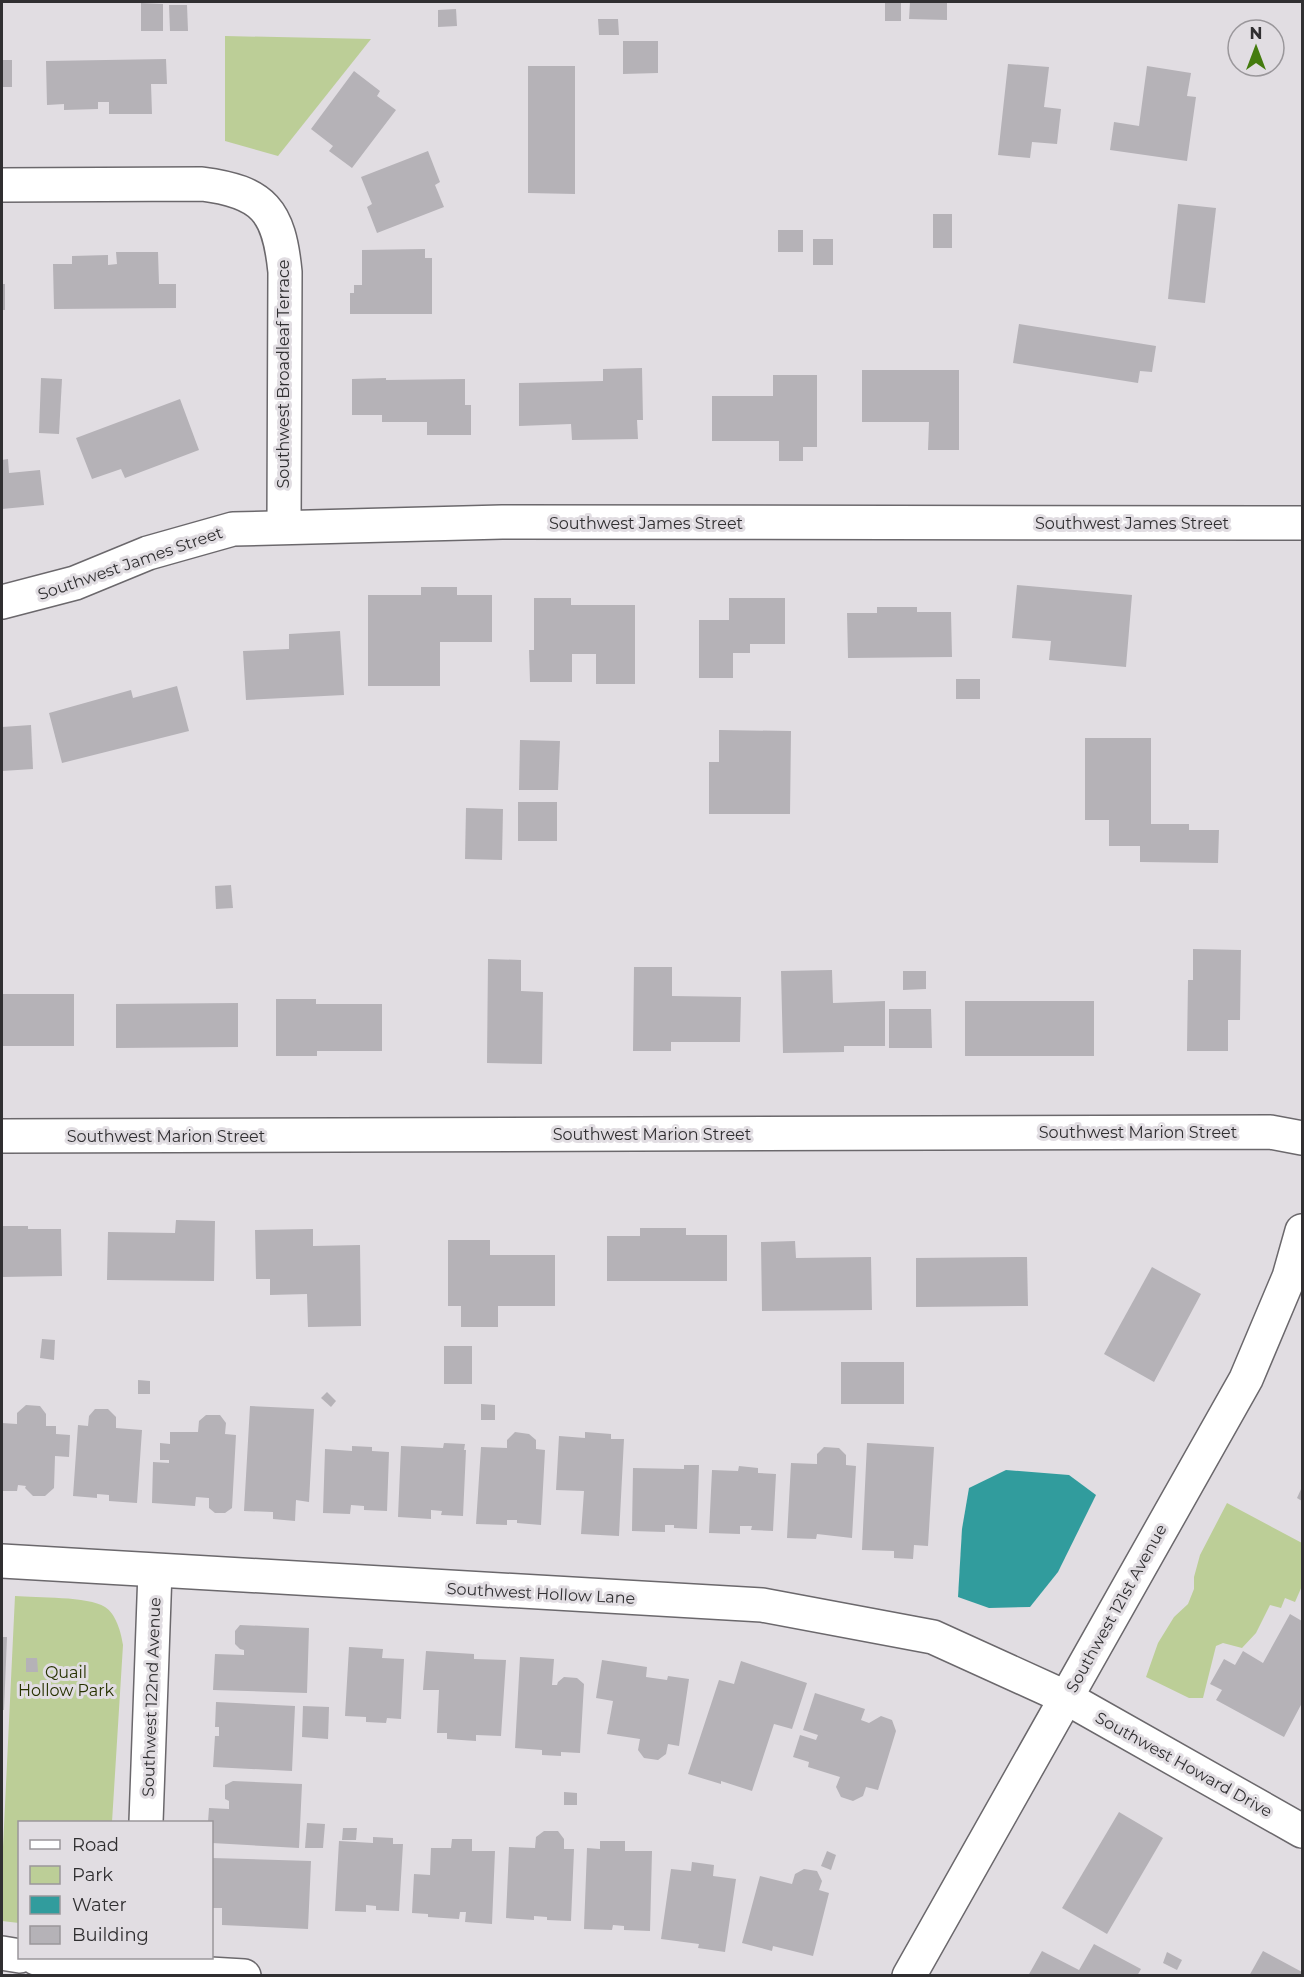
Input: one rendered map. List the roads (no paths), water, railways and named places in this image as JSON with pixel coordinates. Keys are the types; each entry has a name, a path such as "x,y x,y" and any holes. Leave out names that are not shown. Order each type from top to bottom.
{"street":[{"name":"Southwest Broadleaf Terrace","path":"2,185 202,184 229,187 251,195 266,209 278,230 285,272 284,526"},
{"name":"Southwest James Street","path":"2,602 75,583 148,553 233,528 502,522 1302,523"},
{"name":"Southwest Marion Street","path":"2,1136 1270,1132 1302,1138"},
{"name":"Southwest 121st Avenue","path":"909,1976 1246,1379 1281,1296 1302,1231"},
{"name":"Southwest Hollow Lane","path":"2,1561 762,1605 933,1637 1065,1697"},
{"name":"Southwest 122nd Avenue","path":"146,1821 155,1571"},
{"name":"Southwest Howard Drive","path":"1065,1697 1302,1831"},
{"path":"2,1953 18,1956"},
{"path":"46,1959 244,1976"}],"water":[{"path":"1006,1470 1069,1475 1096,1495 1058,1572 1030,1607 989,1608 958,1597 962,1529 969,1488"}],"park label":[{"name":"Quail Hollow Park","path":"66,1681"}]}
